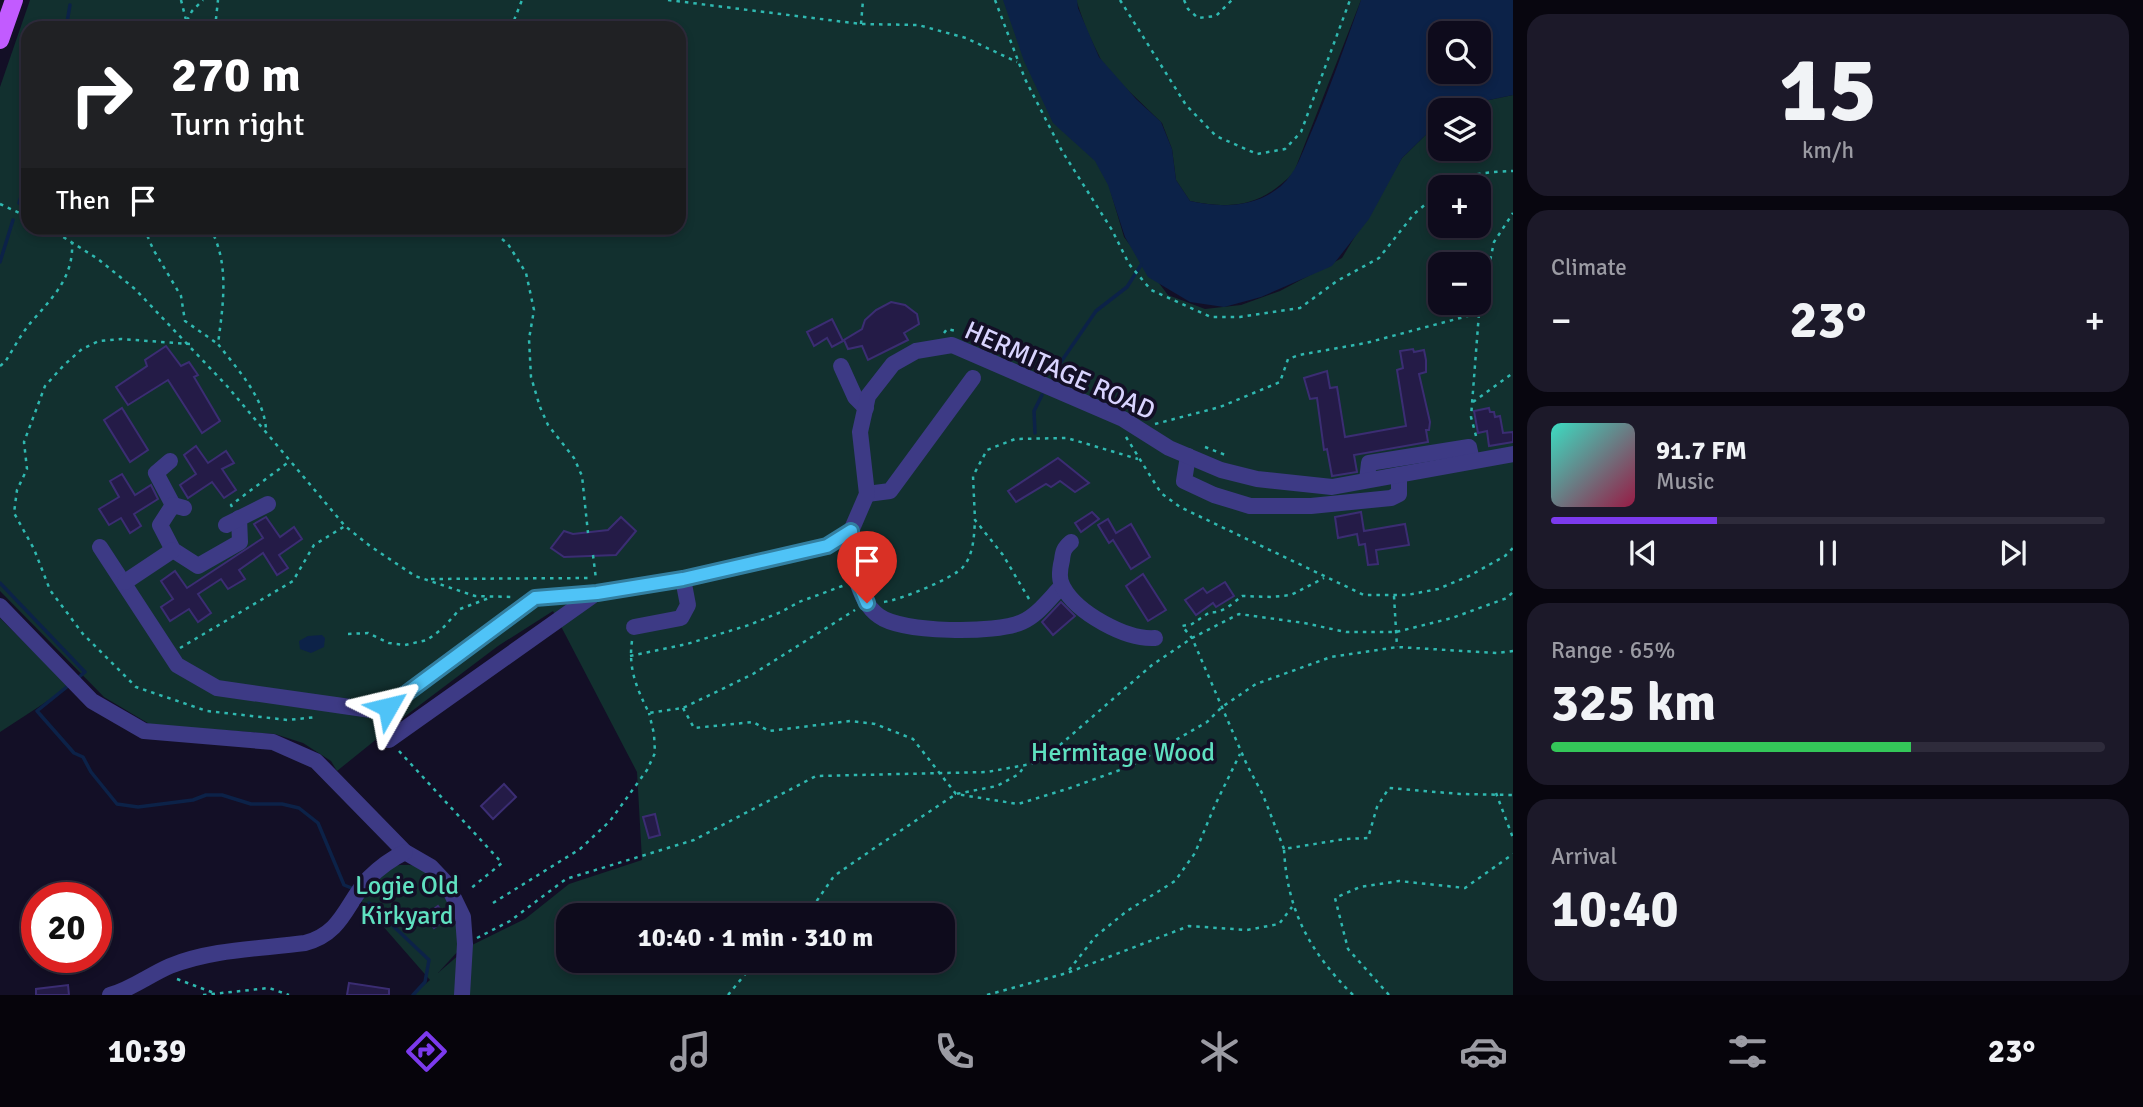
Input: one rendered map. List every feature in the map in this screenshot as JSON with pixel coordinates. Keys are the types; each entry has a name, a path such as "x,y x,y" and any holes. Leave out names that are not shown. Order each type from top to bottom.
{"main road":[{"path":"0,40 14,0"}],"street":[{"name":"HERMITAGE ROAD","path":"851,531 867,494 860,432 868,396 893,364 916,351 952,345 1123,419 1169,448 1221,470 1257,479 1332,487 1513,454"},
{"path":"841,366 855,397 866,408"},
{"path":"867,494 890,491 973,378"},
{"path":"1367,480 1369,463 1469,447 1472,461"},
{"path":"1188,456 1184,481 1214,495 1250,506 1338,504 1391,498 1399,494 1399,475"},
{"path":"170,461 149,476 178,506 160,525 173,550 198,566 240,542 232,521 268,504"},
{"path":"100,547 177,665 217,688 371,710 388,707 535,598 597,586 683,579 827,546 851,531 852,555 867,603 880,617 901,624 964,631 997,629 1023,622 1037,612 1062,586"},
{"path":"1071,542 1063,548 1060,572 1062,586 1079,604 1121,633 1142,639 1155,638"},
{"path":"125,582 173,550"},
{"path":"635,627 681,618 688,605 683,579"},
{"path":"390,740 597,586"},
{"path":"0,606 92,701 144,730 273,742 316,761 405,852 431,867 447,884 463,917 465,944 462,995"},
{"path":"110,995 169,967 207,954 320,939 329,933 353,904 368,879 389,860 405,852"}],"path":[{"path":"181,0 186,20"},
{"path":"186,20 203,0"},
{"path":"216,21 218,0"},
{"path":"514,21 522,0"},
{"path":"668,0 861,24 918,25 966,38 1019,63"},
{"path":"861,24 863,0"},
{"path":"995,0 1019,63 1062,151 1112,230 1130,266 1151,290 1211,317 1240,317 1300,307 1337,281 1379,258 1414,214 1428,202"},
{"path":"1120,0 1186,105 1216,136 1257,153 1285,149 1301,132 1350,0"},
{"path":"1184,0 1188,9 1198,18 1216,16 1232,0"},
{"path":"1480,175 1513,171"},
{"path":"0,204 21,214"},
{"path":"1491,256 1494,242 1513,213"},
{"path":"60,235 135,289 190,344 345,526 370,546 415,576 475,596 535,598"},
{"path":"147,235 181,296 185,320 218,344 253,391 266,421 266,432"},
{"path":"214,235 223,269 218,344"},
{"path":"497,235 508,244 526,273 534,310 529,339 531,377 548,425 574,458 582,476 588,533"},
{"path":"0,366 67,277 71,265 72,242"},
{"path":"1146,426 1220,407 1280,382 1288,359 1299,355 1366,343 1471,315"},
{"path":"1476,437 1472,417 1479,315"},
{"path":"190,344 121,339 99,341 82,349 64,365 45,386 24,442 27,469 18,490 14,513 34,549 50,590 83,634 136,687 207,711 288,720 316,717"},
{"path":"1473,402 1513,373"},
{"path":"1125,437 1161,493 1180,507 1364,595 1407,596 1438,589 1469,576 1505,556 1513,548"},
{"path":"649,713 683,708 753,674 867,603 901,598 963,568 972,548 975,520 973,475 987,450 1015,439 1067,438 1138,459"},
{"path":"232,521 231,505 290,461"},
{"path":"975,520 1003,555 1037,612"},
{"path":"170,654 293,582 314,545 345,526"},
{"path":"426,579 597,586 593,555"},
{"path":"1325,577 1291,596 1242,596 1230,606 1216,613 1210,612 1192,624 1182,626 1192,638 1241,752 1264,796 1284,849 1285,877 1293,906 1326,968 1353,995"},
{"path":"630,656 749,625 781,612 799,601 858,581"},
{"path":"465,944 510,921 566,879 694,840 816,776 987,772 1031,764 1060,745 1152,666 1192,638 1239,614 1346,632 1396,632 1452,618 1507,598 1513,592"},
{"path":"1394,596 1397,647"},
{"path":"348,634 368,633 389,643 405,645 427,640 442,629 460,609 492,597"},
{"path":"493,903 580,849 610,821 648,770 655,753 654,734 649,713 635,685 630,656 635,627"},
{"path":"683,708 694,728 753,722 769,732 850,721 876,724 913,738 956,794 1018,804 1132,766 1207,722 1222,707 1256,684 1331,657 1397,647 1498,653 1513,651"},
{"path":"390,740 502,863 470,889"},
{"path":"1067,973 1096,936 1127,911 1175,881 1195,853 1241,752"},
{"path":"815,903 834,876 956,794 997,786 1018,774 1025,765"},
{"path":"1284,849 1368,838 1377,807 1389,788 1513,795"},
{"path":"1496,793 1513,838"},
{"path":"1389,995 1348,949 1335,898 1360,887 1399,881 1465,888 1513,854"},
{"path":"987,995 1067,973 1189,926 1247,929 1279,925 1293,906"},
{"path":"169,967 171,977 214,993"},
{"path":"728,995 746,973"},
{"path":"202,995 269,988 289,995"}],"green space":[{"path":"30,0 1012,0 1104,169 1124,237 1168,295 1205,309 1241,305 1280,291 1342,258 1402,158 1428,133 1428,161 1491,161 1491,100 1513,95 1513,995 413,995 430,980 361,901 384,870 398,865 422,866 430,873 455,910 459,950 438,973 468,947 525,919 569,884 642,860 637,772 553,611 498,646 337,771 331,761 303,743 275,734 151,725 104,697 0,591 0,87 21,26 21,235 686,235 686,21 23,21"},
{"path":"1076,0 1361,0 1294,172 1259,198 1246,203 1220,205 1190,201 1176,180 1172,149 1162,123 1105,68"},
{"path":"0,618 69,687 0,732"}],"water":[{"path":"1003,0 1077,0 1099,57 1136,99 1161,122 1172,149 1176,180 1190,201 1226,205 1260,199 1281,186 1295,169 1324,102 1361,0 1513,0 1513,95 1491,100 1428,98 1428,133 1402,158 1369,219 1332,266 1261,297 1224,307 1190,302 1148,277 1125,237 1108,185 1095,161 1053,123 1024,61"},
{"path":"322,635 325,638 324,647 311,653 300,649 299,641 308,636"}],"building":[{"path":"891,302 905,305 917,314 919,324 904,333 908,340 868,360 862,346 848,349 844,340 862,329 865,320 876,310"},
{"path":"832,319 843,341 832,347 827,338 814,346 807,332"},
{"path":"166,346 181,366 189,362 198,375 194,377 220,421 202,433 168,380 128,405 116,387 147,366 145,360"},
{"path":"1413,349 1414,352 1424,350 1426,360 1426,372 1419,374 1430,422 1429,430 1426,430 1428,442 1354,455 1357,472 1332,476 1327,449 1324,450 1317,398 1310,399 1304,378 1327,371 1330,388 1337,387 1345,437 1406,426 1397,370 1403,368 1400,351"},
{"path":"122,408 148,450 130,462 104,420"},
{"path":"1489,408 1495,417 1500,416 1503,433 1513,432 1513,442 1489,446 1487,431 1478,433 1474,411"},
{"path":"196,446 208,463 226,451 234,463 222,469 236,490 224,498 212,482 188,498 180,485 196,474 184,455"},
{"path":"1058,458 1089,483 1075,492 1060,481 1051,487 1046,484 1016,502 1008,491"},
{"path":"122,474 135,495 151,485 158,499 134,514 141,526 130,533 121,518 109,525 99,509 119,497 110,481"},
{"path":"1092,512 1099,519 1081,532 1075,523"},
{"path":"1361,512 1364,531 1405,524 1409,545 1376,550 1378,564 1368,565 1365,544 1359,545 1357,534 1338,538 1335,517"},
{"path":"266,517 280,537 294,527 302,539 279,555 288,568 277,575 263,553 239,570 245,579 228,589 221,579 198,594 211,613 198,622 189,609 170,621 161,607 173,599 161,581 175,571 187,588 263,538 254,524"},
{"path":"621,517 636,531 616,555 564,557 551,548 564,531 573,534 608,530"},
{"path":"1108,519 1116,533 1131,524 1150,557 1131,569 1113,540 1109,543 1098,525"},
{"path":"1143,574 1166,610 1148,621 1126,586"},
{"path":"1225,582 1234,596 1216,607 1213,603 1196,615 1185,600 1203,588 1207,593"},
{"path":"1061,602 1075,616 1053,635 1042,622"},
{"path":"504,784 516,797 493,819 481,806"},
{"path":"655,814 660,835 649,838 643,817"},
{"path":"438,906 447,918 434,928 425,916"},
{"path":"349,983 389,989 389,995 347,995"},
{"path":"68,985 69,995 36,995 36,989"}],"waterway":[{"path":"67,21 70,5"},
{"path":"19,203 21,196"},
{"path":"0,262 13,220"},
{"path":"1054,372 1096,311 1127,287 1141,265"},
{"path":"1035,433 1034,411 1042,395"},
{"path":"0,583 85,672 79,677"},
{"path":"68,686 37,711 74,753 83,757 91,772 117,804 138,807 193,800 206,795 222,795 251,804 282,804 299,808 318,823 344,885 354,889"},
{"path":"369,903 429,960 425,982 413,995"}],"route":[{"path":"388,707 535,598 597,593 683,579 827,546 851,531 855,574 867,603"}],"park label":[{"name":"Hermitage Wood","path":"1123,752"},
{"name":"Logie Old Kirkyard","path":"407,900"}]}
